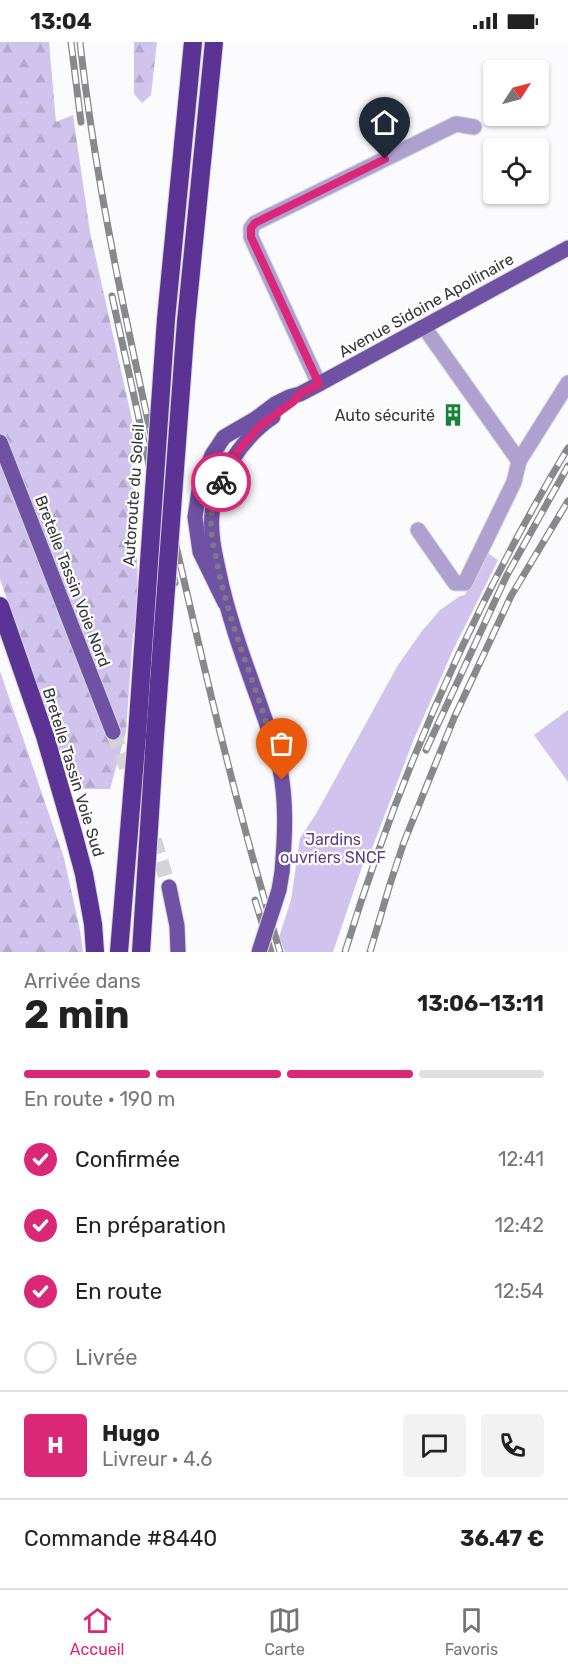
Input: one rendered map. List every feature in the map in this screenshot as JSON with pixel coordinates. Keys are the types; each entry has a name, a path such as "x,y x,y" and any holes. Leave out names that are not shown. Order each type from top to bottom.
{"highway":[{"name":"Autoroute du Soleil","path":"119,952 166,319 193,42"},
{"path":"141,952 186,322 214,42"},
{"name":"Bretelle Tassin Voie Sud","path":"0,606 45,736 79,853 95,952"}],"main road":[{"name":"Avenue Sidoine Apollinaire","path":"259,952 279,890 282,872 285,819 282,780 272,740 225,603 200,552 195,517 200,484 212,455 224,437 275,404 319,384 568,248"},
{"name":"Bretelle Tassin Voie Nord","path":"0,442 113,732"},
{"path":"169,887 177,926 178,952"}],"street":[{"path":"319,384 251,237 251,228 255,223 456,123 474,127"},
{"path":"424,327 519,461"},
{"path":"418,530 456,583 465,583 514,482 519,461 568,383"}],"green space":[{"path":"0,42 49,42 56,122 73,115 90,232 139,451 131,455 140,620 133,634 126,732 110,789 73,789 0,579"},
{"path":"134,42 157,42 151,95 142,103 134,94"},
{"name":"Jardins ouvriers SNCF","path":"486,552 498,560 453,650 414,739 371,851 364,861 333,952 285,952 279,937 291,900 300,838 316,814 398,665 440,610 465,595"},
{"path":"0,671 64,858 83,952 0,952"},
{"path":"568,710 568,782 534,735"}],"tunnel":[{"path":"113,732 154,839 169,887"}],"railway":[{"path":"71,42 81,122"},
{"path":"80,42 105,213 127,325 218,724 247,838 280,952"},
{"path":"112,296 175,583"},
{"path":"345,952 389,821 441,693 501,569 568,448"},
{"path":"426,750 507,575 568,466"},
{"path":"370,952 404,842 454,718 511,596 568,501"},
{"path":"255,900 271,952"}],"way so far":[{"path":"221,482 212,513 212,539 225,603 272,740 282,780"}],"place":[{"name":"Auto sécurité","path":"453,415"}],"route":[{"path":"221,482 236,453 260,426 293,402 300,394 319,384 251,237 251,228 255,223 385,159"}]}
